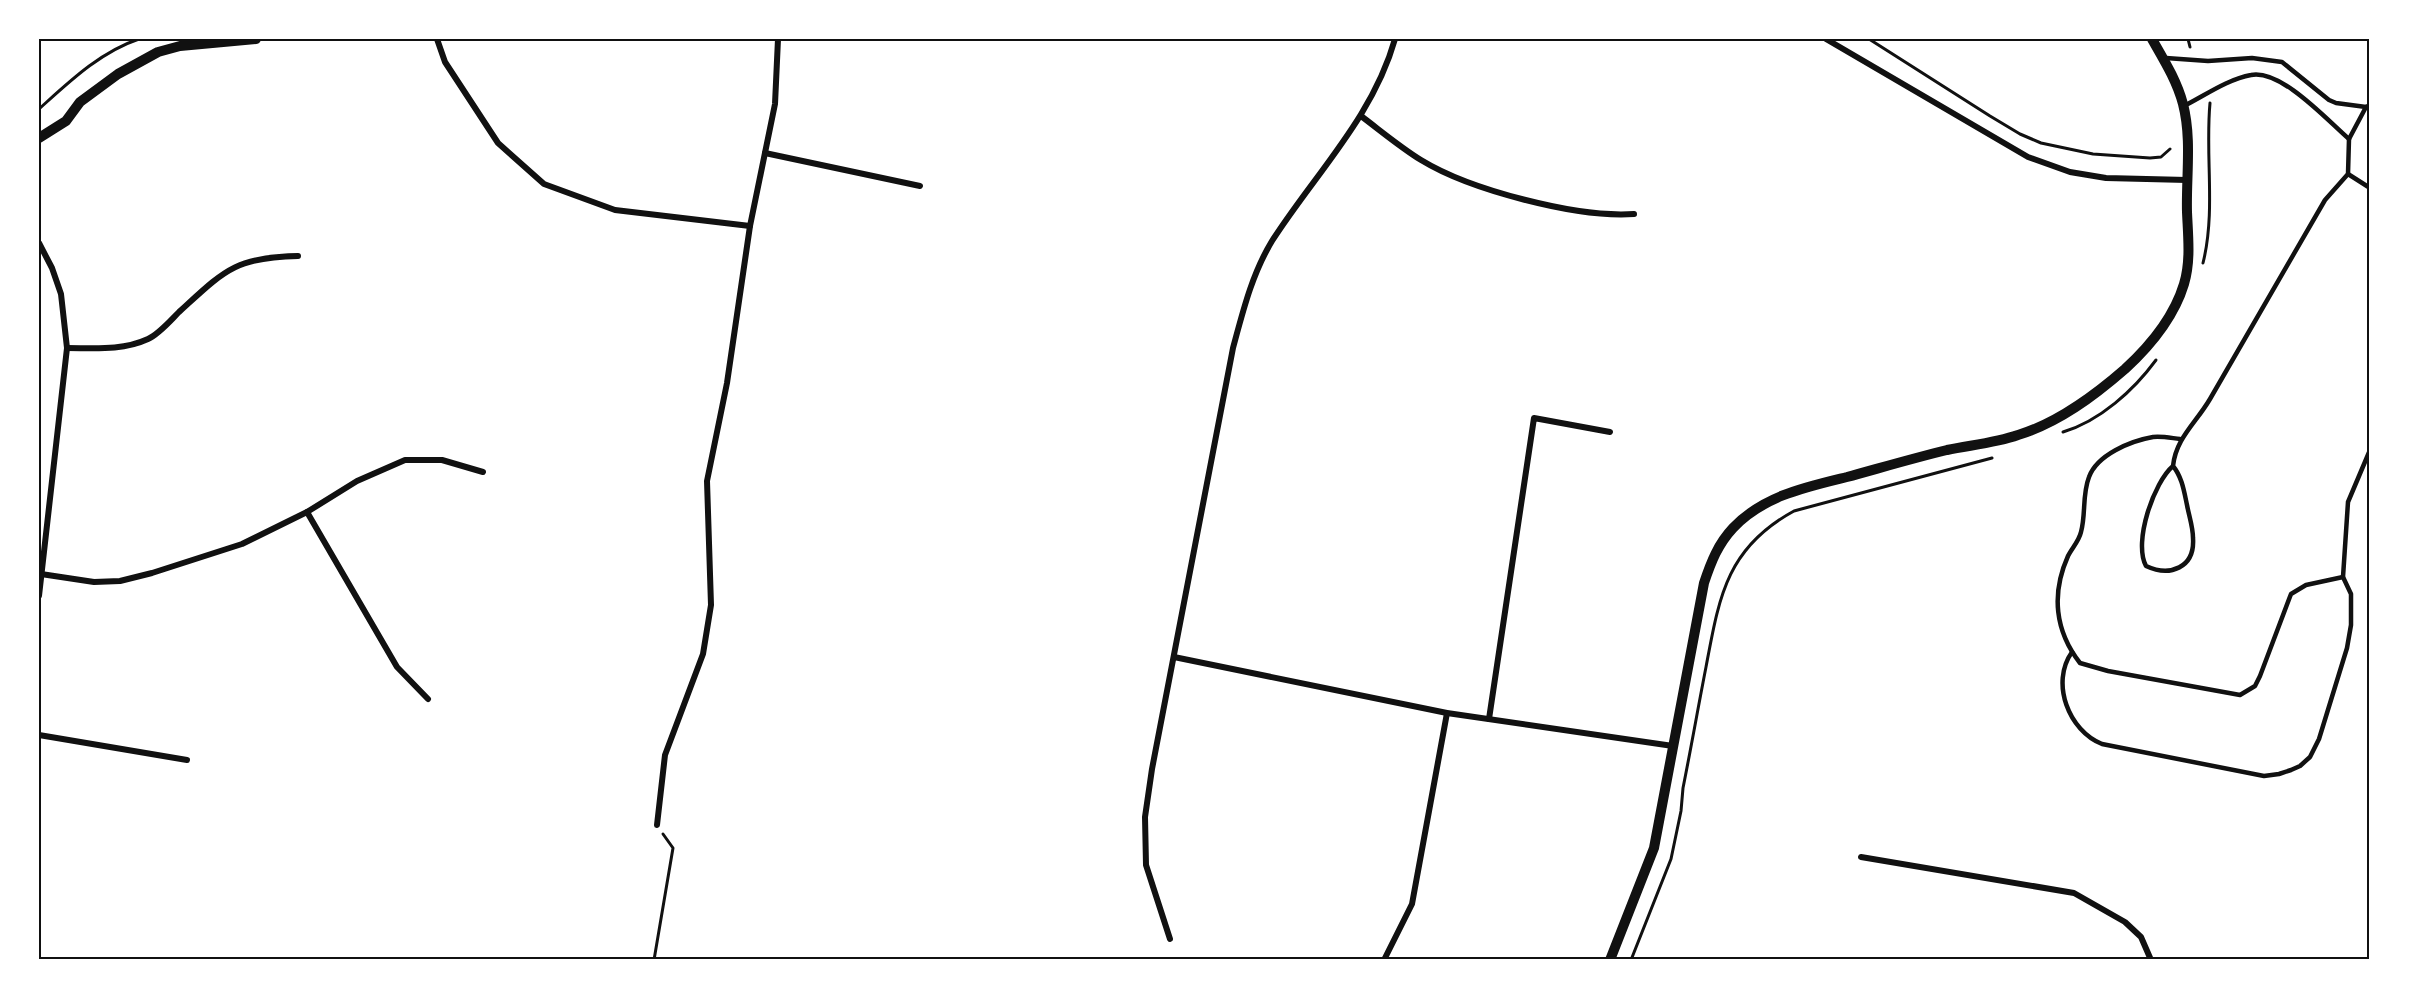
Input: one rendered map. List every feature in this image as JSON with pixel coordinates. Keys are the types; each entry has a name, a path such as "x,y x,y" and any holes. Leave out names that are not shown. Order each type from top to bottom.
{"street":[{"path":"39,138 66,120 80,102 118,74 158,52 180,46 256,39"},
{"path":"437,39 445,62 498,143 544,184 615,210 750,226"},
{"path":"657,825 665,755 703,654 710,615 707,481 727,383 750,226 775,104 778,39"},
{"path":"1170,939 1146,865 1145,817 1233,348 1249,289 1271,243 1361,116 1387,65 1395,39"},
{"path":"1826,39 2028,157 2070,172 2106,178 2187,180"},
{"path":"1610,960 1654,848 1704,583 1711,560 1721,542 1734,527 1751,512 1782,495 1939,453 1978,446 2038,428 2084,401 2132,362 2155,337 2171,313 2184,284 2189,256 2187,129 2184,106 2176,84 2152,39"},
{"path":"1361,116 1421,160 1454,177 1483,188 1610,216 1634,214"},
{"path":"765,153 920,186"},
{"path":"39,243 52,268 61,294 67,348 39,596"},
{"path":"67,348 109,348 132,345 151,338 209,285 233,267 270,257 298,256"},
{"path":"1489,719 1534,418 1610,432"},
{"path":"41,574 94,582 120,580 152,573 242,544 307,512 357,481 405,460 441,460 483,472"},
{"path":"307,512 397,667 428,699"},
{"path":"1174,657 1447,713 1673,746"},
{"path":"1384,960 1412,904 1447,713"},
{"path":"39,735 187,760"},
{"path":"1861,857 2074,893 2091,905 2125,922 2141,937 2151,960"}],"lane":[{"path":"2163,58 2208,60 2252,58 2282,62 2336,103 2368,106 2349,139 2348,174 2325,200 2196,422 2180,439 2175,450 2173,466 2179,474 2192,528 2192,550 2184,566 2177,570 2157,571 2146,566 2142,559 2144,525 2164,473 2173,466"},
{"path":"2184,106 2240,78 2262,74 2276,79 2295,93 2349,139"},
{"path":"2348,174 2370,188"},
{"path":"2180,439 2153,437 2115,451 2094,467 2088,478 2081,534 2068,556 2057,597 2058,622 2072,652 2080,663 2093,668 2240,694 2255,686 2291,594 2306,585 2343,576"},
{"path":"2072,652 2063,670 2066,705 2071,718 2090,740 2248,774 2279,774 2300,766 2310,757 2319,739 2347,648 2351,625 2351,594 2343,576 2348,502 2370,450"}],"path":[{"path":"39,109 78,74 111,51 139,39"},
{"path":"1869,39 1990,116 2020,134 2041,143 2093,154 2150,158 2161,157 2170,149"},
{"path":"2188,39 2190,47"},
{"path":"2202,269 2209,201 2208,122 2210,103"},
{"path":"2059,434 2104,411 2142,378 2157,359"},
{"path":"1631,960 1671,859 1718,605 1729,575 1744,552 1769,527 1794,511 1999,456"},
{"path":"654,960 673,848 657,825"}]}
